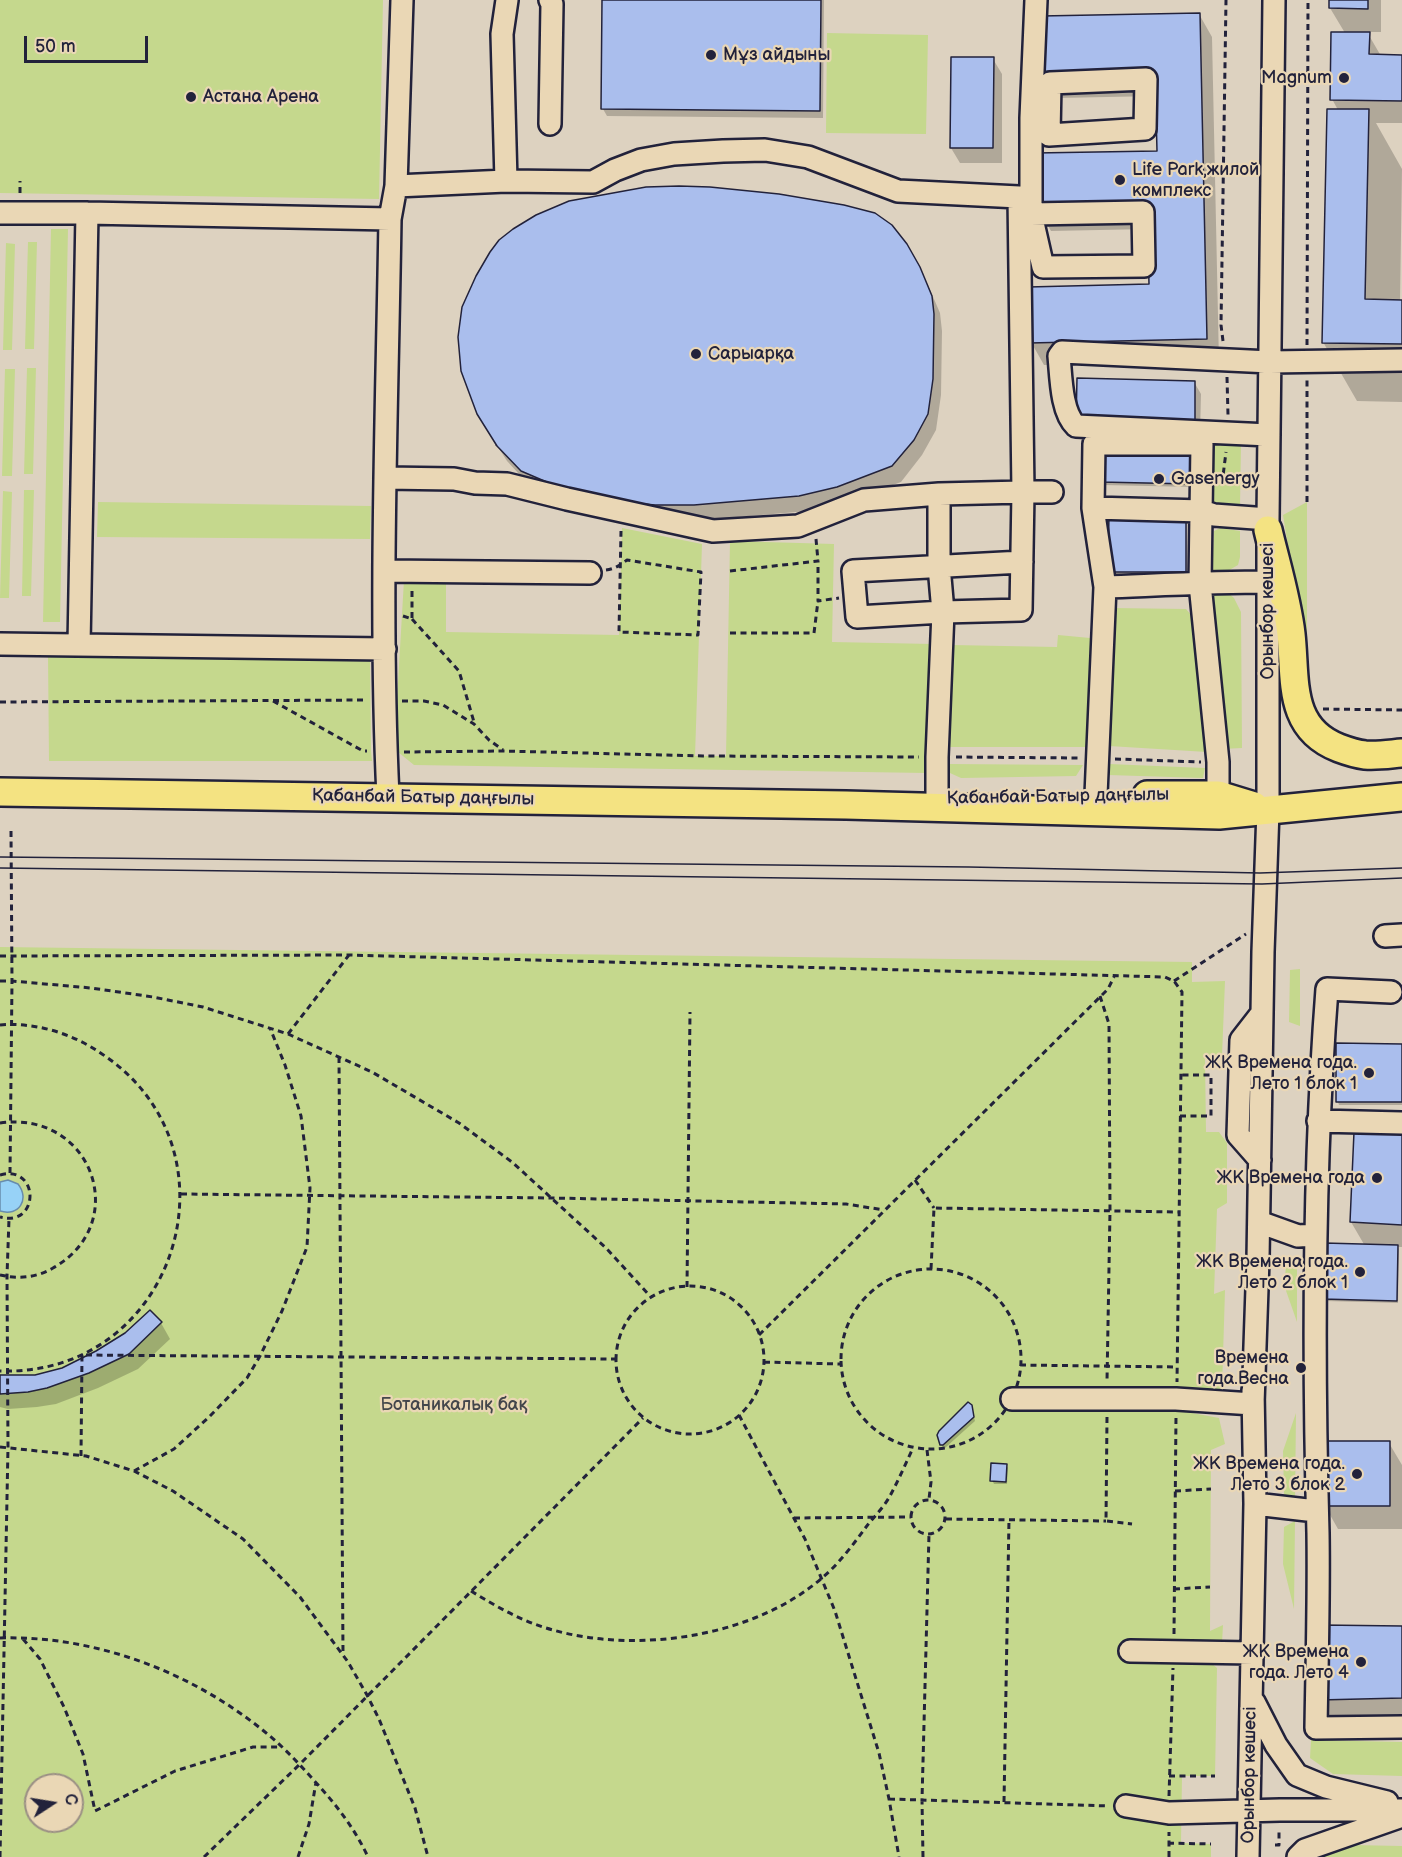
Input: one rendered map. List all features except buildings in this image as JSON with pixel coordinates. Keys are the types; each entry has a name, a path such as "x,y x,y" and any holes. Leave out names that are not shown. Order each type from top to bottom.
{"main road":[{"path":"1268,525 1291,633 1299,709 1305,723 1330,745 1347,751 1362,755 1402,753"},
{"name":"Қабанбай Батыр даңғылы","path":"0,792 846,805 1218,815 1402,797"},
{"name":"Қабанбай Батыр даңғылы","path":"846,805 937,799 1218,795 1268,810"}],"street":[{"path":"388,797 384,571 385,478 390,219 396,186 402,0"},
{"path":"506,181 502,34 507,0"},
{"path":"550,0 552,4 550,124"},
{"path":"1031,214 1143,212 1144,266 1043,267 1031,214 1031,118 1036,0"},
{"name":"Орынбор көшесі","path":"1253,1404 1268,810 1268,525 1274,0"},
{"path":"1031,118 1049,135 1145,129 1146,79 1050,83 1049,135"},
{"path":"396,186 506,181 593,182 641,160 674,154 765,150 808,157 898,191 1019,197 1023,492 1022,562 1021,610 857,617 853,571 1022,562"},
{"path":"0,213 390,219"},
{"path":"79,645 87,213"},
{"path":"1269,435 1076,426 1071,422 1064,401 1059,356 1062,352 1270,362 1402,360"},
{"path":"1096,795 1105,587 1093,507 1094,444 1202,444 1208,513 1200,584 1218,762 1218,795"},
{"path":"385,478 454,479 475,483 507,484 713,531 798,526 864,500 939,494 1052,492"},
{"path":"937,799 943,612 939,566 939,494"},
{"path":"1093,507 1208,513 1268,525"},
{"path":"384,571 590,573"},
{"path":"1105,587 1268,582"},
{"path":"0,644 385,649"},
{"path":"1390,992 1327,989 1318,1121 1315,1235 1317,1728 1402,1727"},
{"path":"1318,1121 1402,1123"},
{"path":"1259,1222 1298,1236 1315,1235"},
{"name":"Орынбор көшесі","path":"1248,1857 1255,1504 1254,1259 1259,1222"},
{"path":"1255,1478 1266,1442 1267,1311 1258,1277"},
{"path":"1012,1399 1176,1400 1253,1404"},
{"path":"1255,1504 1316,1511"},
{"path":"1130,1651 1253,1653"},
{"path":"1252,1699 1276,1745 1298,1775 1326,1787 1402,1808"},
{"path":"1126,1806 1168,1813 1402,1808"},
{"path":"1298,1857 1305,1850 1402,1816"}],"path":[{"path":"1208,513 1225,466 1228,433 1228,389 1221,325 1226,0"},
{"path":"1307,502 1308,0"},
{"path":"20,181 20,193"},
{"path":"590,573 614,569 620,565 627,560 701,572 698,635 619,632 620,565 622,511"},
{"path":"730,571 818,561 818,601 814,633 730,633"},
{"path":"412,619 413,571"},
{"path":"818,601 855,595"},
{"path":"402,616 412,619 459,671 474,724"},
{"path":"0,702 273,701 363,751 1097,758 1218,762"},
{"path":"1318,708 1402,710"},
{"path":"10,1173 11,831"},
{"path":"1174,981 1264,923"},
{"path":"0,956 348,956 1165,977 1174,981 1182,992"},
{"path":"288,1034 348,956"},
{"path":"759,1335 1108,989 1114,976"},
{"path":"0,981 92,988 203,1007 288,1034 372,1072 459,1123 512,1162 606,1248 651,1298"},
{"path":"1100,996 1109,1024 1110,1211 1106,1521"},
{"path":"687,1287 690,1012"},
{"path":"0,1025 12,1024 49,1029 84,1042 116,1062 142,1089 163,1121 176,1156 181,1194 178,1231 167,1267 148,1300 123,1328 92,1350 58,1365 21,1372 0,1371"},
{"path":"134,1471 174,1449 247,1378 282,1311 306,1247 309,1195 301,1116 285,1065 270,1028"},
{"path":"339,1057 343,1654"},
{"path":"1180,1116 1211,1116 1211,1075 1181,1075"},
{"path":"0,1122 28,1121 42,1124 67,1138 86,1160 95,1188 95,1205 89,1230 73,1254 62,1263 36,1275 21,1278 0,1275"},
{"path":"0,1175 10,1173 24,1179 28,1185 31,1200 23,1213 9,1219 0,1217"},
{"path":"914,1180 934,1208 931,1269"},
{"path":"181,1194 846,1204 884,1210"},
{"path":"934,1208 1179,1212"},
{"path":"0,1857 2,1638 8,1447 9,1219"},
{"path":"1282,1259 1297,1259"},
{"path":"931,1269 949,1270 963,1275 982,1286 999,1300 1015,1326 1019,1340 1020,1365 1018,1385 1012,1399 1005,1412 995,1423 971,1441 950,1448 927,1450 912,1448 885,1437 873,1429 862,1418 847,1393 840,1364 841,1349 849,1320 866,1296 890,1278 904,1273 931,1269"},
{"path":"687,1287 714,1291 733,1300 748,1316 759,1335 764,1362 757,1391 739,1415 725,1426 709,1432 692,1434 675,1433 643,1418 624,1394 618,1379 616,1359 621,1333 639,1307 651,1298 671,1289 687,1287"},
{"path":"81,1355 616,1359"},
{"path":"81,1355 81,1456"},
{"path":"764,1362 840,1364"},
{"path":"1020,1365 1177,1367"},
{"path":"739,1415 794,1518 835,1611 872,1731 889,1799 899,1857"},
{"path":"204,1857 300,1764 643,1418"},
{"path":"0,1447 81,1456 134,1471 173,1491 243,1539 300,1597 343,1654 367,1695 415,1808 428,1857"},
{"path":"471,1591 505,1612 553,1630 603,1639 646,1641 738,1624 782,1606 822,1579 846,1553 890,1496 912,1448"},
{"path":"927,1450 931,1482 929,1500"},
{"path":"1175,1491 1211,1489"},
{"path":"924,1500 929,1500 940,1504 944,1509 946,1519 939,1531 923,1534 914,1527 911,1516 915,1506 924,1500"},
{"path":"794,1518 911,1516"},
{"path":"946,1519 1106,1521 1132,1524"},
{"path":"1004,1802 1009,1519"},
{"path":"923,1857 922,1800 928,1534"},
{"path":"1174,1589 1210,1587"},
{"path":"2,1638 45,1640 93,1648 139,1661 183,1679 225,1703 264,1731 300,1764 336,1805 368,1857"},
{"path":"23,1639 40,1659 64,1707 83,1754 95,1811 175,1771 253,1747 282,1748"},
{"path":"1169,1776 1215,1776"},
{"path":"298,1857 309,1824 316,1782"},
{"path":"889,1799 1126,1806"},
{"path":"1168,1825 1168,1857"},
{"path":"1275,1845 1279,1845 1279,1827"},
{"path":"1168,1843 1211,1844"}],"green space":[{"name":"Астана Арена","path":"0,0 383,0 379,199 0,193"},
{"path":"827,33 928,35 926,134 826,133"},
{"path":"51,229 68,229 60,622 43,622"},
{"path":"28,242 37,242 34,349 25,349"},
{"path":"6,243 15,244 12,350 3,350"},
{"path":"27,368 36,368 33,474 24,474"},
{"path":"5,369 15,369 12,476 2,476"},
{"path":"1211,435 1241,443 1240,508 1220,509 1212,504"},
{"path":"24,490 34,490 31,596 22,596"},
{"path":"3,491 12,492 9,598 0,598"},
{"path":"98,502 371,506 370,539 97,537"},
{"path":"1307,502 1307,707 1297,601 1283,515"},
{"path":"622,528 702,544 695,756 726,756 730,541 834,544 832,642 933,644 926,773 414,765 398,752 397,700 404,580 446,582 446,632 619,635"},
{"path":"1220,528 1240,531 1240,557 1238,565 1224,573 1212,574 1214,531"},
{"path":"1212,590 1225,590 1234,598 1241,612 1242,748 1222,749"},
{"path":"1112,608 1186,609 1192,616 1207,752 1109,746"},
{"path":"1058,635 1090,638 1088,747 950,747 952,645 1057,647"},
{"path":"48,656 370,659 372,761 49,761"},
{"path":"948,764 1083,765 1076,776 961,778 950,773"},
{"path":"1109,764 1205,768 1203,778 1108,775"},
{"name":"Ботаникалық бақ","path":"0,947 1192,962 1192,982 1225,981 1222,1056 1205,1058 1206,1132 1219,1132 1227,1143 1227,1203 1217,1209 1214,1294 1225,1290 1222,1389 1187,1392 1187,1412 1219,1418 1225,1444 1211,1450 1210,1631 1223,1625 1222,1643 1210,1662 1217,1668 1215,1776 1182,1776 1181,1843 1211,1844 1211,1857 0,1857"},
{"path":"1300,969 1300,1026 1289,1022 1290,970"},
{"path":"1286,1267 1297,1269 1297,1322 1284,1285"},
{"path":"1296,1413 1295,1503 1284,1494 1283,1451"},
{"path":"1295,1521 1294,1609 1283,1564 1284,1527"},
{"path":"1311,1740 1402,1742 1402,1776 1333,1774 1310,1758"},
{"path":"1352,1845 1402,1846 1402,1857 1310,1857"}],"water":[{"path":"8,1180 18,1184 23,1201 13,1211 0,1211 0,1182"}],"tram line":[{"path":"0,857 969,867 1260,873 1402,868"},
{"path":"0,868 1262,884 1402,878"}],"place":[{"name":"Мұз айдыны","path":"711,55"},
{"name":"Magnum","path":"1344,78"},
{"name":"Астана Арена","path":"191,97"},
{"name":"Life Park,жилой комплекс","path":"1120,180"},
{"name":"Сарыарқа","path":"696,354"},
{"name":"Gasenergy","path":"1159,479"},
{"name":"ЖК Времена года. Лето 1 блок 1","path":"1369,1073"},
{"name":"ЖК Времена года","path":"1377,1178"},
{"name":"ЖК Времена года. Лето 2 блок 1","path":"1360,1272"},
{"name":"Времена года.Весна","path":"1301,1368"},
{"name":"ЖК Времена года. Лето 3 блок 2","path":"1357,1474"},
{"name":"ЖК Времена года. Лето 4","path":"1361,1662"}]}
